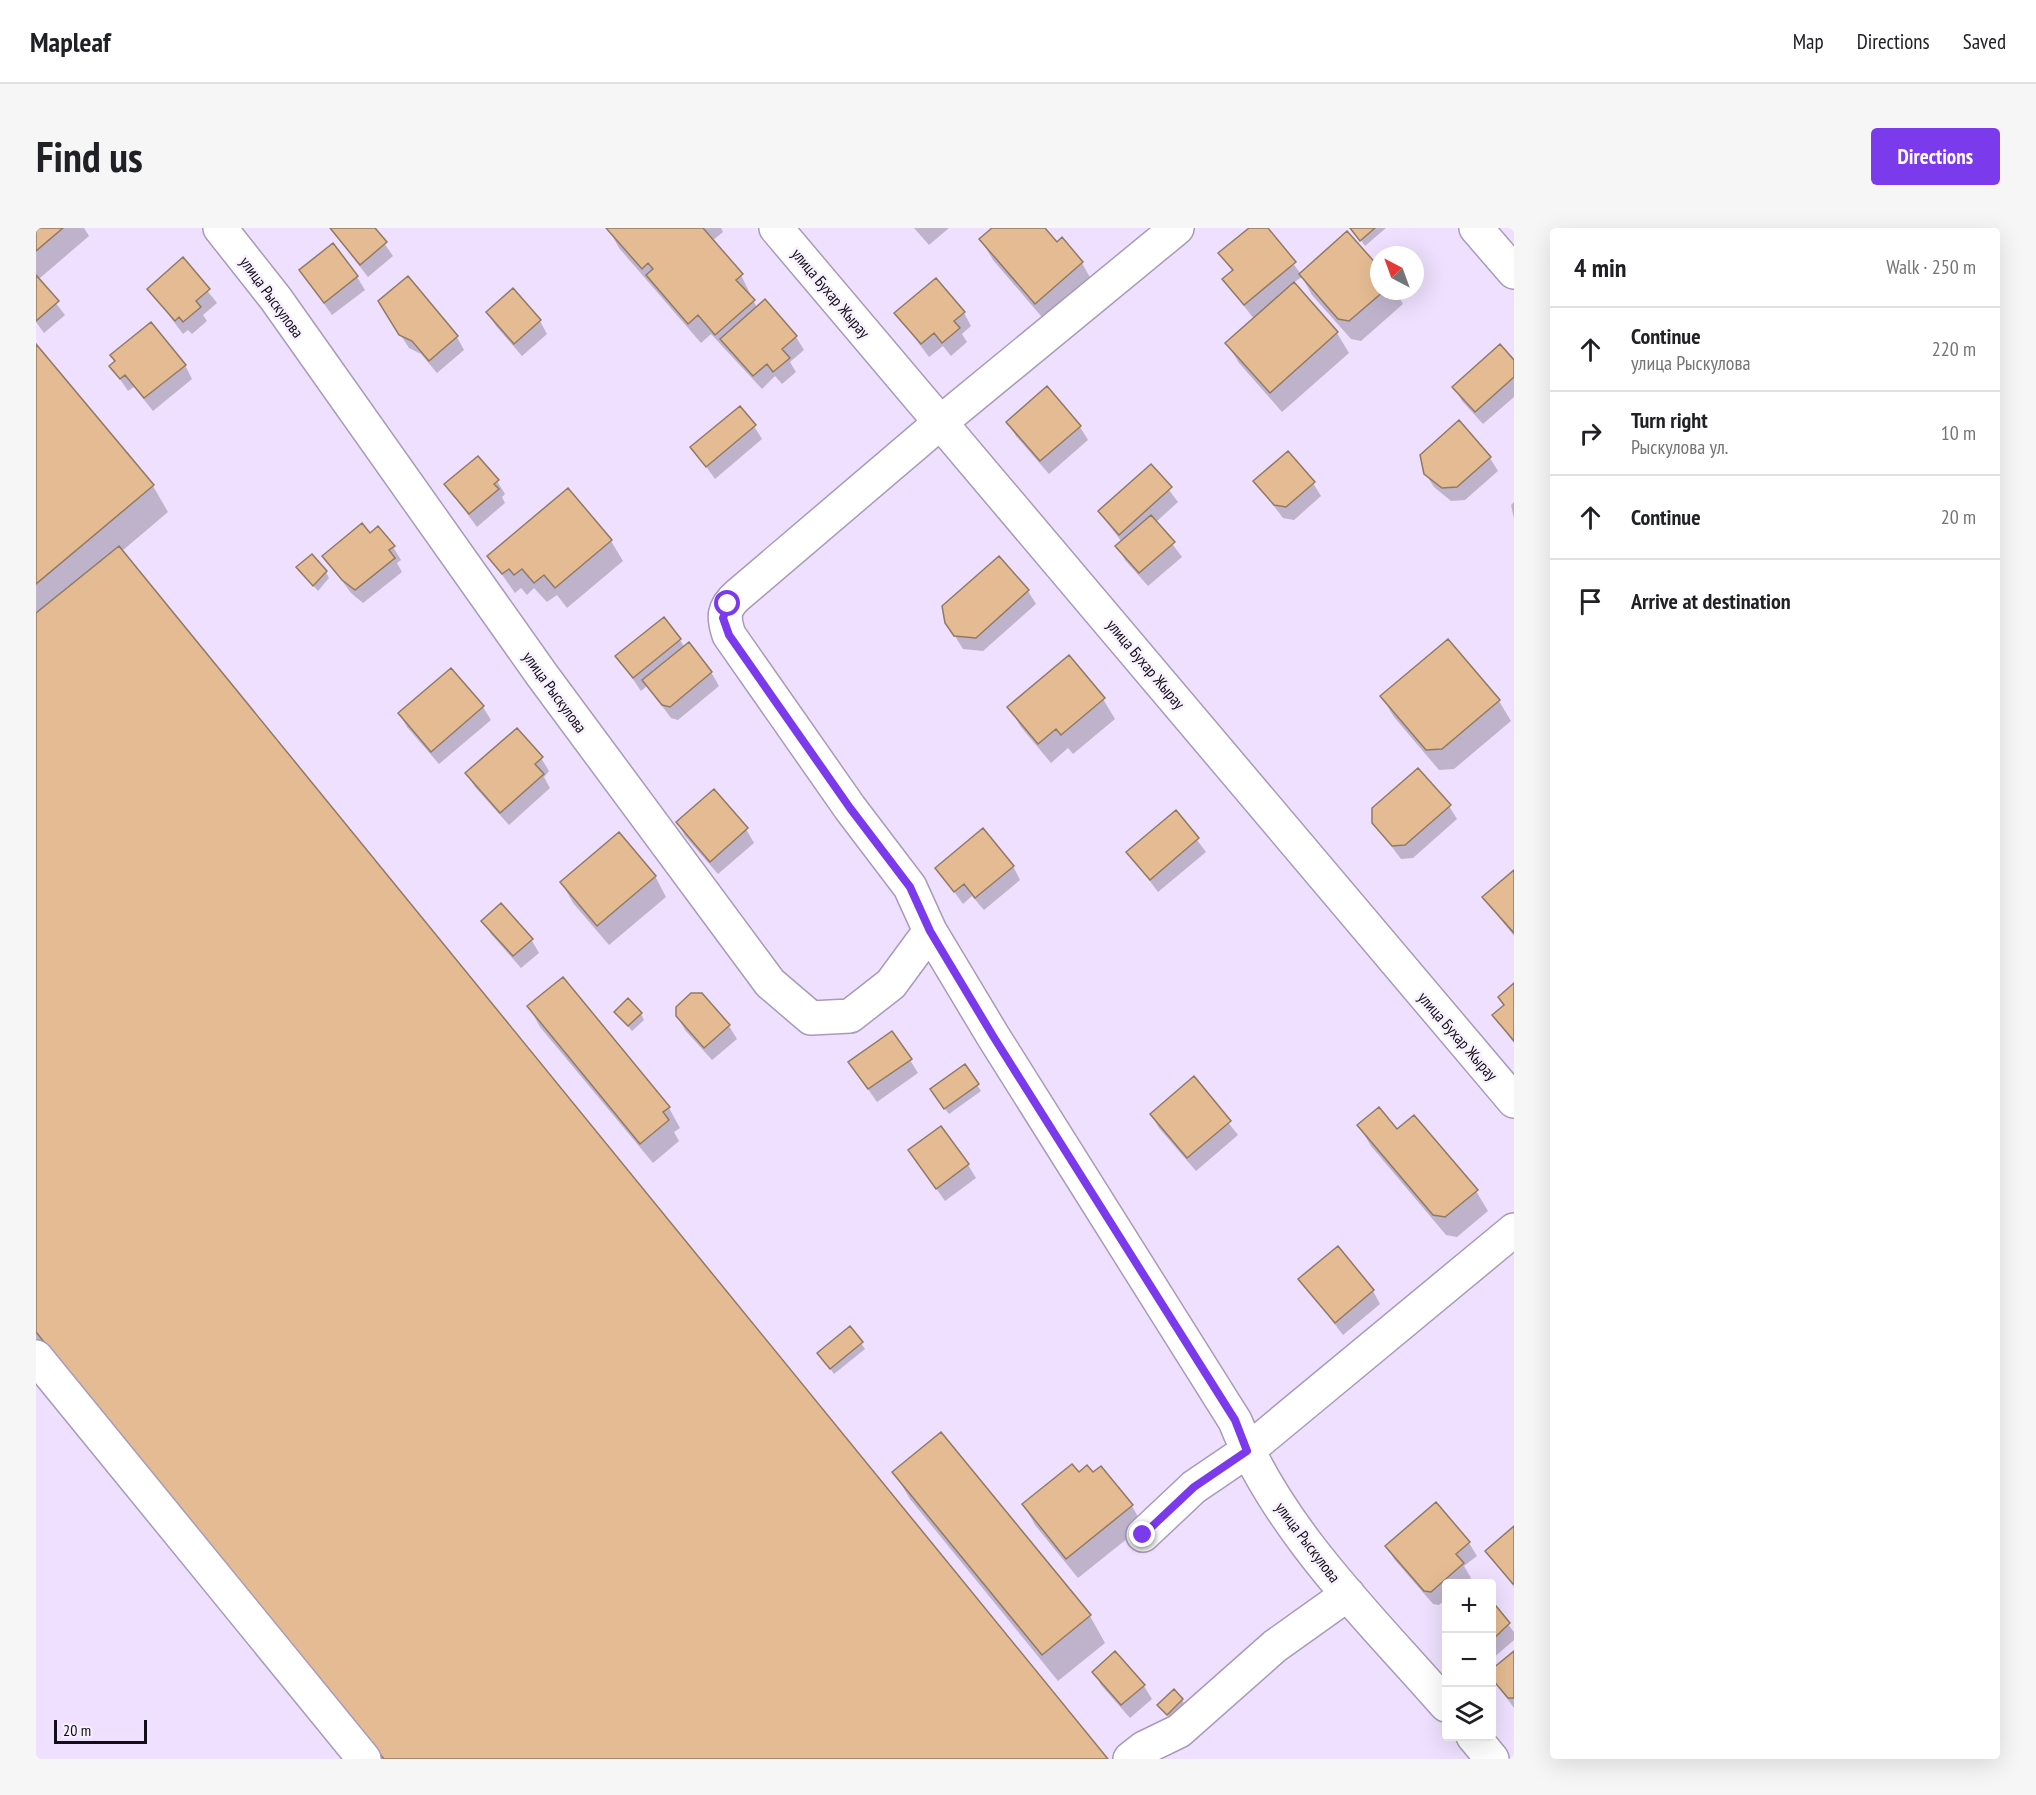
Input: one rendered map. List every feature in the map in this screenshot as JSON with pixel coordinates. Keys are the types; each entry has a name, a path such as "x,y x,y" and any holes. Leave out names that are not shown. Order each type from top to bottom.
{"street":[{"name":"улица Рыскулова","path":"220,228 276,299 542,675 770,983 811,1018 850,1016 891,984 930,931"},
{"name":"улица Бухар Жырау","path":"776,228 1514,1101"},
{"path":"941,422 1178,228"},
{"path":"1476,228 1514,272"},
{"name":"улица Рыскулова","path":"941,422 728,604 723,618 729,635 850,808 910,887 930,931 1235,1420 1247,1451 1288,1522 1442,1701"},
{"path":"1143,1535 1194,1487 1247,1451 1514,1230"},
{"path":"36,1357 364,1759"},
{"path":"1130,1759 1143,1748 1179,1731 1275,1646 1348,1594"},
{"path":"1476,1741 1491,1759"}],"building":[{"path":"36,228 63,228 36,251"},
{"path":"330,228 375,228 387,242 360,265"},
{"path":"606,228 703,228 743,274 736,280 755,300 715,335 698,315 688,324 646,275 653,269 648,263 642,269"},
{"path":"992,228 1045,228 1057,242 1062,237 1083,262 1035,304 979,239"},
{"path":"1249,228 1268,228 1296,262 1244,305 1222,279 1233,270 1218,253"},
{"path":"1350,228 1375,228 1360,241"},
{"path":"1347,231 1370,257 1370,300 1374,300 1349,321 1338,319 1299,274"},
{"path":"333,243 358,276 324,303 299,270"},
{"path":"183,257 210,289 196,301 201,307 183,322 179,317 175,321 147,289"},
{"path":"36,275 59,301 36,321"},
{"path":"408,276 458,336 429,361 412,341 399,335 378,301"},
{"path":"936,278 965,312 954,321 960,328 942,343 934,333 921,344 894,313"},
{"path":"1294,282 1338,332 1270,393 1225,343"},
{"path":"513,288 541,320 514,344 486,312"},
{"path":"765,299 797,336 782,349 790,358 773,372 767,364 753,376 720,339"},
{"path":"151,322 186,365 144,398 125,375 120,379 109,366 115,361 110,355"},
{"path":"36,344 154,485 36,584"},
{"path":"1500,344 1514,360 1514,377 1475,412 1452,387"},
{"path":"1047,386 1081,426 1040,461 1006,422"},
{"path":"740,406 756,425 706,467 690,447"},
{"path":"1459,420 1491,457 1457,487 1442,488 1424,474 1420,455"},
{"path":"1288,451 1315,482 1286,507 1274,505 1253,481"},
{"path":"478,456 499,480 494,484 499,489 469,514 444,484"},
{"path":"1151,464 1172,487 1119,535 1098,511"},
{"path":"568,488 612,540 555,588 544,575 534,583 522,569 514,575 509,569 502,574 487,556"},
{"path":"1151,515 1175,542 1139,573 1115,546"},
{"path":"362,523 370,533 378,526 395,546 389,550 395,558 355,590 342,580 322,556"},
{"path":"119,546 1108,1759 384,1759 36,1332 36,613"},
{"path":"312,554 327,571 313,586 296,567"},
{"path":"999,556 1029,590 976,638 954,636 945,623 942,606"},
{"path":"664,617 681,639 633,678 615,656"},
{"path":"1448,639 1500,700 1442,749 1426,750 1380,696"},
{"path":"689,642 712,672 670,707 662,705 642,680"},
{"path":"1069,655 1105,698 1061,735 1056,729 1038,744 1007,707"},
{"path":"451,668 484,706 431,752 398,713"},
{"path":"517,728 543,757 535,764 544,774 500,813 465,773"},
{"path":"1418,768 1451,805 1405,845 1392,846 1372,823 1372,808"},
{"path":"714,789 748,828 710,862 676,822"},
{"path":"1176,810 1199,838 1150,880 1126,852"},
{"path":"983,828 1014,866 975,898 964,884 954,892 935,868"},
{"path":"619,832 656,876 597,926 560,882"},
{"path":"1514,870 1514,933 1482,897"},
{"path":"501,903 533,939 513,956 481,921"},
{"path":"563,977 670,1107 663,1112 669,1120 640,1144 527,1006"},
{"path":"1514,983 1514,1041 1492,1015 1504,1005 1498,997"},
{"path":"691,993 702,993 730,1025 704,1048 676,1016 676,1007"},
{"path":"628,998 642,1013 628,1026 614,1012"},
{"path":"892,1031 912,1059 868,1089 848,1062"},
{"path":"965,1064 979,1084 944,1109 930,1089"},
{"path":"1194,1076 1231,1121 1187,1158 1150,1114"},
{"path":"1379,1107 1397,1129 1414,1115 1478,1190 1445,1217 1433,1215 1357,1125"},
{"path":"941,1126 969,1164 936,1189 908,1150"},
{"path":"1338,1246 1374,1290 1335,1323 1298,1279"},
{"path":"850,1326 863,1342 830,1369 817,1353"},
{"path":"941,1432 1091,1615 1042,1655 892,1472"},
{"path":"1072,1464 1079,1472 1087,1465 1093,1472 1101,1466 1133,1505 1066,1559 1022,1504"},
{"path":"1436,1502 1470,1542 1456,1554 1464,1563 1446,1579 1442,1579 1442,1582 1431,1592 1424,1591 1385,1546"},
{"path":"1514,1526 1514,1583 1513,1584 1485,1551"},
{"path":"1496,1606 1510,1623 1496,1636"},
{"path":"1115,1651 1145,1685 1121,1705 1092,1672"},
{"path":"1514,1651 1514,1698 1508,1698 1496,1684 1496,1666"},
{"path":"1174,1689 1183,1699 1167,1715 1157,1705"}],"route":[{"path":"728,604 723,618 729,635 850,808 910,887 930,931 993,1036 1235,1420 1247,1451 1194,1487 1143,1535"}]}
